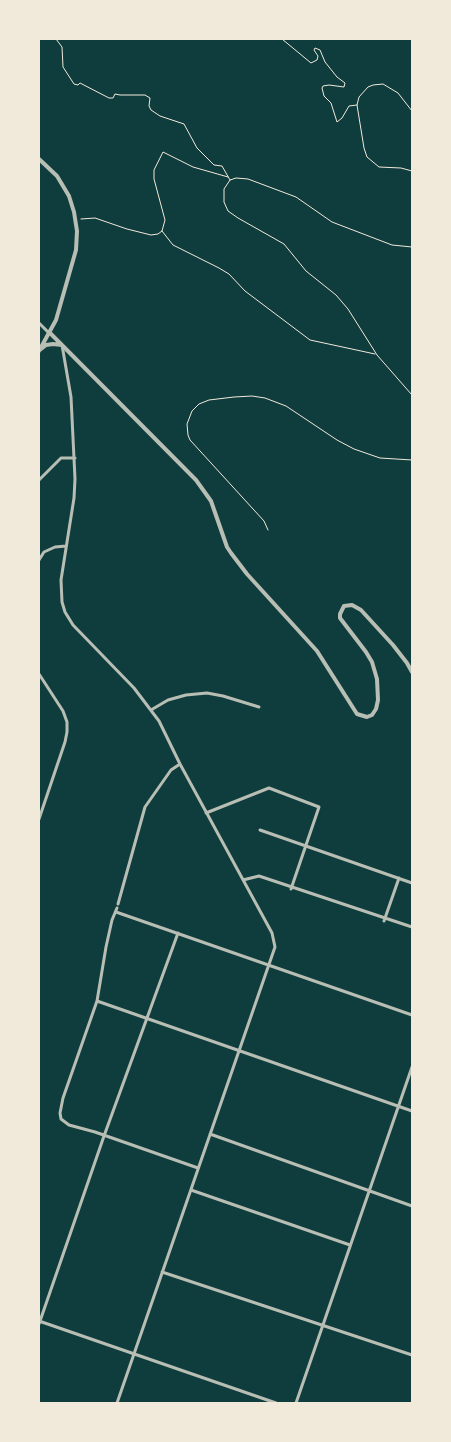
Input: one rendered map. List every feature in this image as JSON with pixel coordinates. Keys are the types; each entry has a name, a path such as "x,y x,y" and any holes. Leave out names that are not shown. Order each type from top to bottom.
{"street":[{"path":"39,159 57,176 69,196 77,231 76,250 56,320 39,350"},
{"path":"39,323 196,480 211,501 227,547 231,553 247,574 317,651 357,714 367,718 376,709 378,700 377,679 372,662 366,652 340,618 344,606 352,605 361,610 393,645 412,672"},
{"path":"39,350 46,345 62,345"},
{"path":"62,345 71,397 74,458 74,498 61,580 62,602 68,619 134,688 159,721 275,942 269,966 117,1403"},
{"path":"39,480 61,458 74,458"},
{"path":"39,560 44,552 55,546 66,546"},
{"path":"39,674 63,711 67,722 67,732 39,819"},
{"path":"151,710 168,700 186,695 207,693 259,707"},
{"path":"118,904 145,807 171,770 180,764"},
{"path":"206,813 268,788 319,807 291,887"},
{"path":"260,830 412,883"},
{"path":"243,880 258,876 412,927"},
{"path":"384,919 399,878"},
{"path":"198,1168 69,1125 61,1119 60,1113 63,1098 97,1001 106,947 116,910 269,966 412,1015"},
{"path":"178,933 146,1018 39,1322 276,1403"},
{"path":"97,1001 412,1110"},
{"path":"296,1403 412,1067"},
{"path":"210,1134 412,1206"},
{"path":"191,1190 350,1245"},
{"path":"162,1272 412,1355"}],"path":[{"path":"56,39 62,47 63,67 74,84 78,85 80,83 109,98 112,98 115,94 145,94 150,98 149,106 151,110 160,116 184,124 197,148 214,165 222,166 230,180"},
{"path":"282,39 311,64 317,60 318,56 314,50 315,48 320,50 325,62 345,83 344,87 329,85 322,88 324,96 331,103 337,122 342,118 349,106 357,105"},
{"path":"412,111 402,97 383,84 372,84 368,87 359,97 357,105 367,157 379,167 412,171"},
{"path":"75,219 95,218 151,235 162,231 165,220 157,193 154,170 163,152 193,167 228,177"},
{"path":"412,247 392,246 338,224 296,197 248,179 230,180 225,185 223,193 224,202 228,211 284,244 306,271 336,295 376,354 412,395"},
{"path":"162,231 173,245 229,274 246,291 310,340 376,354"},
{"path":"268,530 264,521 190,440 187,424 192,412 199,404 209,400 234,397 252,396 265,398 286,406 354,449 380,458 412,460"}]}
